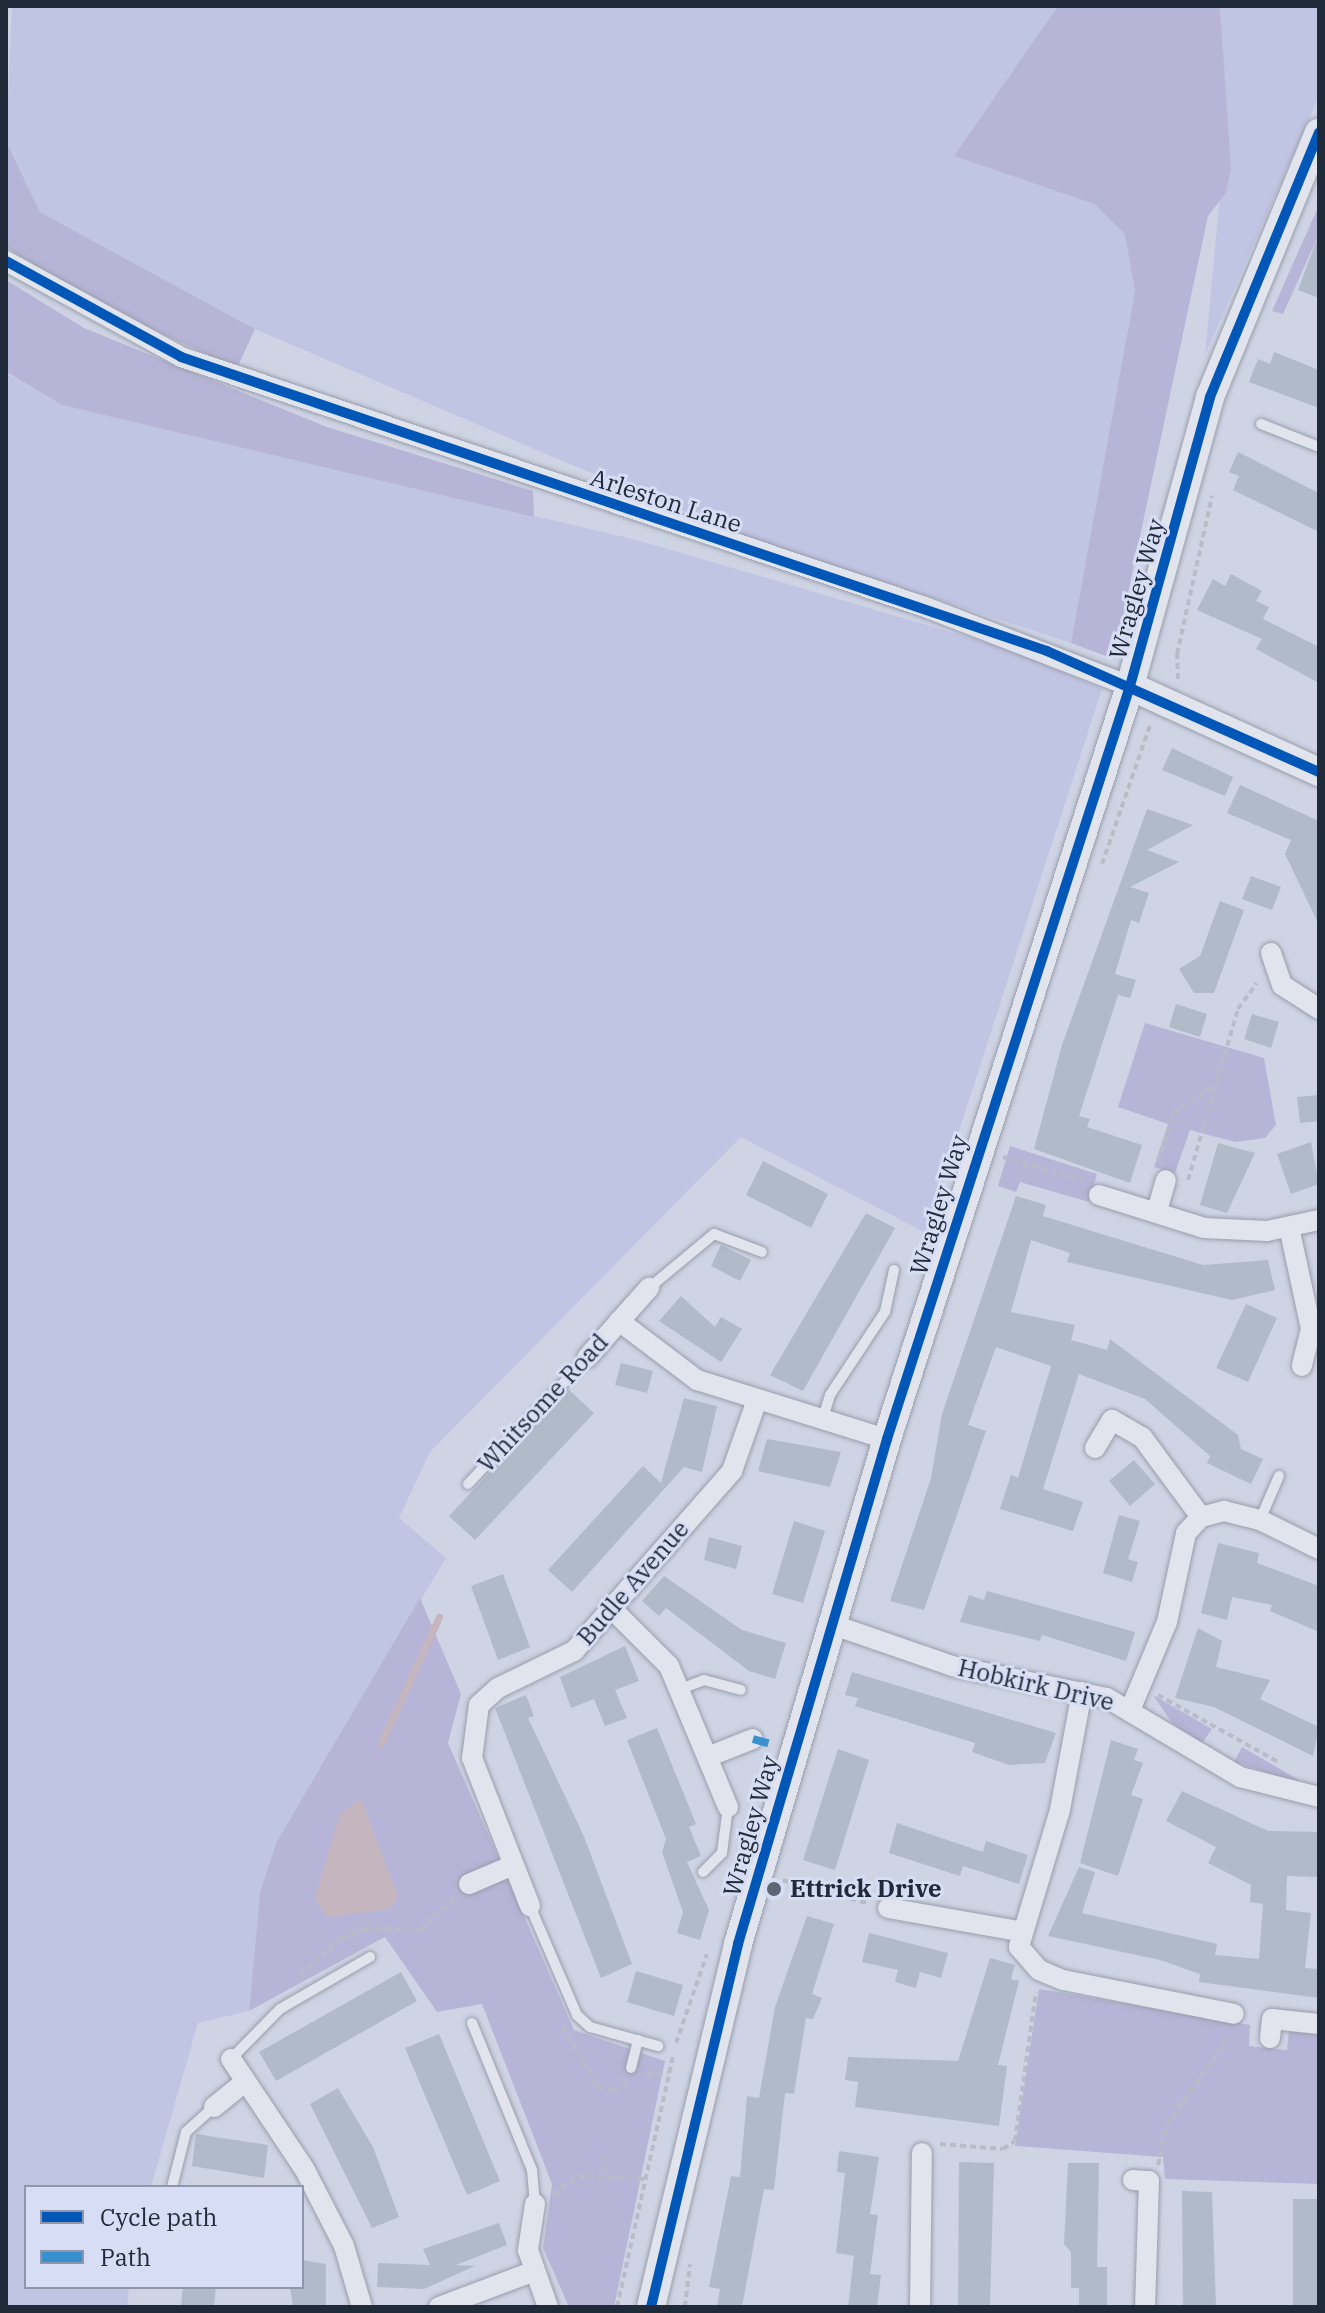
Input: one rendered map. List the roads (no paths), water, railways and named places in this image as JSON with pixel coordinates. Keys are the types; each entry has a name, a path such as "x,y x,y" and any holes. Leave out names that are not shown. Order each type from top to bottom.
{"street":[{"name":"Wragley Way","path":"651,2307 738,1944 887,1439 990,1153 1130,686 1225,350 1319,133"},
{"name":"Arleston Lane","path":"6,261 181,357 925,607 1130,686 1319,772"},
{"path":"1272,963 1293,997 1319,1009"},
{"path":"1157,1211 1159,1178"},
{"path":"1097,1189 1185,1221 1225,1231 1289,1227 1319,1220"},
{"path":"1289,1227 1311,1329 1302,1366"},
{"name":"Whitsome Road","path":"587,1358 649,1288"},
{"name":"Whitsome Road","path":"619,1321 675,1368 757,1400 887,1439"},
{"name":"Budle Avenue","path":"530,1906 511,1866 472,1758 479,1705 498,1688 574,1651 732,1471 757,1400"},
{"path":"1095,1448 1112,1420 1142,1437 1201,1517"},
{"path":"1131,1708 1167,1622 1186,1533 1201,1517 1224,1511 1260,1520 1319,1549"},
{"path":"610,1607 653,1647 710,1756 728,1807"},
{"name":"Hobkirk Drive","path":"831,1624 952,1666 1082,1692 1131,1708 1240,1777 1319,1797"},
{"path":"1082,1692 1060,1810 1019,1931 1019,1947 1039,1970 1121,1996 1234,2014"},
{"path":"710,1756 753,1739"},
{"path":"469,1888 511,1866"},
{"path":"888,1908 1019,1931"},
{"path":"1270,2038 1272,2019 1319,2024"},
{"path":"231,2059 244,2083 305,2170 344,2246 362,2307"},
{"path":"214,2107 244,2083"},
{"path":"920,2307 922,2153"},
{"path":"1141,2180 1145,2307"},
{"path":"534,2209 532,2272 548,2307"},
{"path":"439,2307 532,2272"}],"lane":[{"path":"1261,424 1319,447"},
{"name":"Whitsome Road","path":"649,1288 714,1234 762,1252"},
{"path":"823,1418 830,1395 885,1312 894,1270"},
{"name":"Whitsome Road","path":"468,1484 587,1358"},
{"path":"1260,1520 1279,1476"},
{"path":"678,1690 704,1680 741,1690"},
{"path":"703,1872 722,1853 728,1807"},
{"path":"530,1906 577,2015 590,2027 658,2046"},
{"path":"231,2059 280,2009 370,1957"},
{"path":"472,2023 532,2170 534,2209"},
{"path":"631,2068 638,2040"},
{"path":"173,2185 186,2132 214,2107"}],"waterway":[{"path":"381,1743 439,1617"}],"place":[{"name":"Ettrick Drive","path":"774,1889"}]}
